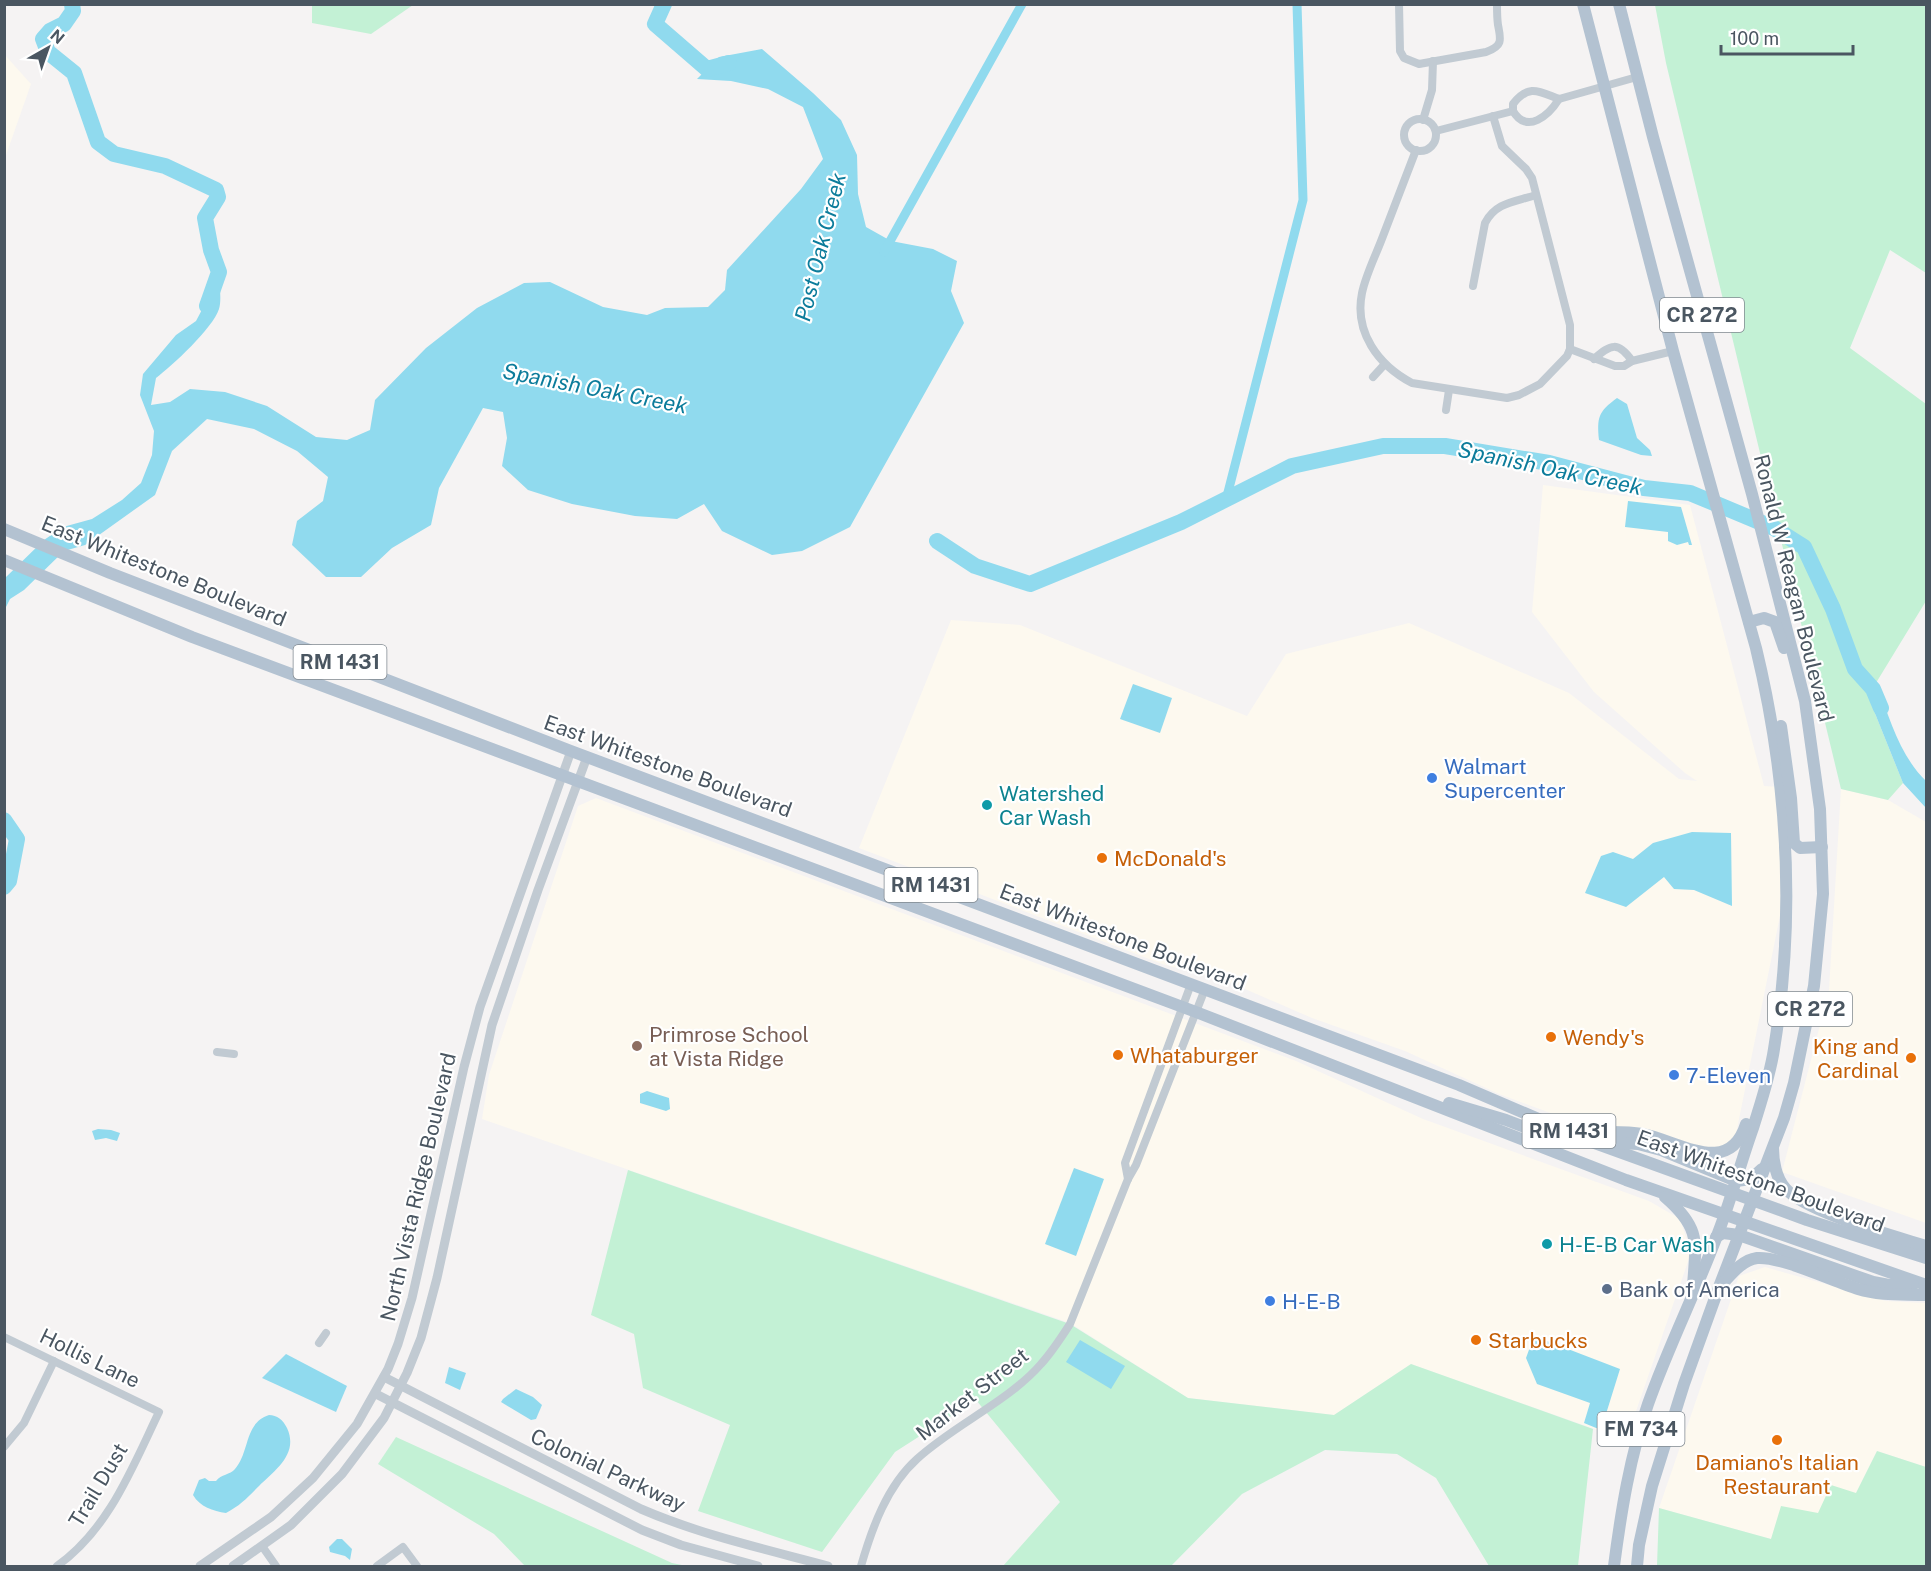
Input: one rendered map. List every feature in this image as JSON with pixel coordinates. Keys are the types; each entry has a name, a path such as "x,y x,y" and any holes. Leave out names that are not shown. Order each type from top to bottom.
{"main road":[{"path":"1583,4 1706,474 1756,648 1772,684 1791,798 1794,843 1800,848 1822,847"},
{"name":"Ronald W Reagan Boulevard","path":"1619,4 1653,137 1752,494 1805,701 1820,809 1823,894 1820,943 1811,1007 1794,1083 1773,1147 1744,1222"},
{"name":"East Whitestone Boulevard","path":"4,529 110,573 571,751 1459,1085 1592,1142"},
{"name":"East Whitestone Boulevard","path":"4,560 192,637 562,777 1196,1012 1660,1192 1926,1287"},
{"path":"1749,622 1768,618 1778,627 1792,678 1807,751 1816,773"},
{"name":"CR 272","path":"1734,1187 1774,1051 1787,896 1785,825 1774,729 1756,648"},
{"name":"East Whitestone Boulevard","path":"1346,1070 1366,1070 1449,1103 1506,1120 1553,1138 1638,1144 1661,1150 1734,1187 1752,1201 1926,1258"},
{"path":"1570,1132 1634,1133 1709,1154 1725,1152 1742,1136 1752,1105 1764,1089"},
{"path":"1773,1147 1773,1158 1781,1183 1800,1202 1926,1246"},
{"path":"1734,1187 1751,1179 1766,1164"},
{"name":"FM 734","path":"1614,1566 1633,1455 1648,1404 1725,1215 1734,1187"},
{"path":"1660,1192 1686,1216 1695,1236 1692,1298"},
{"name":"FM 734","path":"1637,1566 1652,1486 1684,1384 1744,1222"},
{"path":"1716,1237 1723,1233 1739,1235 1873,1282 1926,1287"},
{"path":"1719,1287 1746,1262 1756,1258 1774,1259 1860,1289 1886,1295 1926,1287"}],"street":[{"path":"1399,4 1400,51 1404,58 1419,64 1486,52 1495,48 1500,43 1501,34 1497,23 1497,4"},
{"path":"1423,120 1432,90 1433,61"},
{"path":"1559,99 1546,92 1532,91 1518,97 1513,104 1513,111 1523,120 1530,122 1539,120 1547,115 1559,99 1637,77"},
{"path":"1436,131 1513,111"},
{"path":"1416,150 1362,295 1362,320 1366,336 1384,364 1398,376 1412,383 1507,398 1519,395 1540,384 1556,369 1570,349 1570,325 1532,178 1502,146 1492,116"},
{"path":"1423,120 1430,122 1436,131 1433,145 1424,150 1416,150 1406,142 1405,131 1410,122 1423,120"},
{"path":"1473,286 1485,223 1493,209 1536,195"},
{"path":"1594,358 1610,346 1622,349 1632,361"},
{"path":"1570,349 1615,366 1624,366 1632,361 1673,351"},
{"path":"1373,376 1384,364"},
{"path":"1446,410 1449,390"},
{"name":"North Vista Ridge Boulevard","path":"200,1566 272,1517 314,1478 357,1424 384,1377 398,1344 412,1298 464,1066 491,969 571,751"},
{"name":"North Vista Ridge Boulevard","path":"233,1566 291,1525 342,1474 363,1448 401,1386 420,1338 437,1278 492,1025 513,960 587,757"},
{"name":"Market Street","path":"1128,1179 1125,1163 1191,984"},
{"name":"Market Street","path":"861,1566 879,1512 898,1482 916,1460 1015,1388 1040,1366 1060,1340 1070,1323 1128,1179 1136,1166 1205,989"},
{"path":"217,1052 234,1054"},
{"path":"319,1343 326,1333"},
{"name":"Hollis Lane","path":"4,1337 159,1412"},
{"path":"4,1447 24,1423 54,1361"},
{"name":"Colonial Parkway","path":"384,1377 641,1509 702,1532 828,1566"},
{"name":"Colonial Parkway","path":"376,1394 642,1530 681,1545 758,1566"},
{"name":"Trail Dust","path":"57,1566 87,1540 102,1521 159,1412"},
{"path":"262,1546 276,1566"},
{"path":"377,1566 403,1547 417,1566"}],"shaded area":[{"path":"5,55 31,84 5,158"},
{"path":"1543,485 1690,505 1764,786 1781,787 1789,871 1735,1139 1714,1151 1591,1128 1499,1094 1405,1051 1312,1018 1229,982 1162,964 859,848 951,620 1020,625 1247,716 1286,654 1409,623 1569,693 1679,779 1697,781 1594,692 1532,612"},
{"path":"1841,789 1888,800 1926,822 1926,1223 1782,1172 1829,990"},
{"path":"596,798 1296,1061 1423,1119 1649,1201 1680,1219 1691,1253 1626,1440 1411,1364 1334,1415 1188,1398 1070,1323 482,1119 489,1075 578,806"},
{"path":"1765,1267 1886,1301 1926,1303 1926,1467 1877,1451 1856,1493 1771,1539 1659,1508 1739,1276"}],"green space":[{"path":"312,4 413,5 371,34 312,23"},
{"path":"1655,5 1926,5 1926,273 1890,250 1850,348 1926,404 1926,601 1868,696 1903,783 1888,800 1841,789 1666,63"},
{"path":"628,1170 1070,1324 1188,1398 1334,1415 1411,1364 1593,1429 1578,1566 1489,1566 1436,1478 1397,1454 1325,1450 1242,1494 1171,1566 1003,1566 1060,1502 976,1400 895,1452 822,1552 698,1511 730,1425 643,1388 634,1334 591,1315"},
{"path":"396,1437 672,1563 687,1566 525,1566 494,1534 378,1464"},
{"path":"1877,1451 1926,1467 1926,1566 1657,1566 1659,1508 1771,1539 1781,1506 1818,1513 1831,1485 1856,1493"}],"water":[{"path":"762,49 841,120 857,155 858,194 866,227 891,241 933,249 957,261 951,291 964,323 850,527 802,551 772,555 722,531 704,504 677,519 635,516 572,504 528,490 502,466 507,438 503,412 483,408 439,488 431,525 392,548 361,577 326,577 292,545 297,521 323,501 328,477 297,451 254,429 207,419 172,451 155,495 85,545 64,551 24,590 10,599 5,609 5,578 44,540 63,527 92,519 122,500 141,483 152,455 154,431 140,395 143,374 176,335 196,321 215,285 219,272 220,301 215,317 191,346 156,378 151,405 170,402 190,389 225,392 267,406 316,437 347,440 370,430 375,400 426,348 477,308 524,283 550,282 603,307 647,315 665,308 708,307 725,290 727,270 801,189 823,159 803,107 768,89 731,81 697,79 719,57"},
{"path":"1617,398 1627,404 1637,438 1650,450 1652,456 1641,455 1599,440 1598,426 1602,411"},
{"path":"1628,501 1681,507 1692,545 1688,542 1677,545 1668,541 1668,532 1625,527"},
{"path":"1133,684 1172,698 1160,733 1120,719"},
{"path":"1877,685 1902,749 1926,781 1926,808 1903,783 1868,696"},
{"path":"1692,832 1731,833 1732,906 1694,890 1674,889 1664,877 1626,907 1585,893 1601,856 1613,852 1633,859 1653,843"},
{"path":"647,1091 669,1098 670,1109 666,1111 640,1103 640,1094"},
{"path":"98,1129 120,1133 117,1141 106,1138 95,1140 92,1131"},
{"path":"1074,1168 1104,1179 1076,1256 1045,1244"},
{"path":"1534,1336 1620,1369 1601,1430 1584,1423 1590,1403 1537,1384 1526,1358"},
{"path":"1080,1340 1125,1366 1111,1389 1066,1362"},
{"path":"286,1354 347,1386 336,1412 262,1378"},
{"path":"449,1367 466,1373 460,1390 445,1383"},
{"path":"516,1389 533,1397 542,1405 536,1419 531,1420 501,1402"},
{"path":"269,1415 280,1418 290,1437 288,1454 284,1461 244,1501 226,1513 212,1510 199,1503 193,1495 199,1480 205,1478 209,1481 216,1481 233,1471 240,1462 255,1424"},
{"path":"337,1539 342,1539 352,1549 350,1560 345,1556 330,1552 329,1547"}],"waterway":[{"path":"72,4 73,11 64,24 50,31 43,39 48,52 74,73 98,142 114,154 165,166 216,190 218,197 205,218 211,250 219,272 207,306"},
{"name":"Post Oak Creek","path":"664,4 655,24 707,69 729,63"},
{"path":"884,252 1022,4"},
{"path":"1226,500 1303,200 1297,4"},
{"name":"Spanish Oak Creek","path":"937,541 975,566 1030,584 1181,522 1292,466 1383,446 1445,446 1549,463 1644,488 1690,493 1774,528 1804,547 1833,609 1855,669 1873,689 1881,708"},
{"name":"Spanish Oak Creek","path":"4,820 17,839 9,881 4,887"}],"place":[{"name":"Walmart Supercenter","path":"1432,778"},
{"name":"Watershed Car Wash","path":"987,805"},
{"name":"McDonald's","path":"1102,858"},
{"name":"Wendy's","path":"1551,1037"},
{"name":"Primrose School at Vista Ridge","path":"637,1046"},
{"name":"Whataburger","path":"1118,1055"},
{"name":"King and Cardinal","path":"1911,1058"},
{"name":"7-Eleven","path":"1674,1075"},
{"name":"H-E-B Car Wash","path":"1547,1244"},
{"name":"Bank of America","path":"1607,1289"},
{"name":"H-E-B","path":"1270,1301"},
{"name":"Starbucks","path":"1476,1340"},
{"name":"Damiano's Italian Restaurant","path":"1777,1440"}]}
